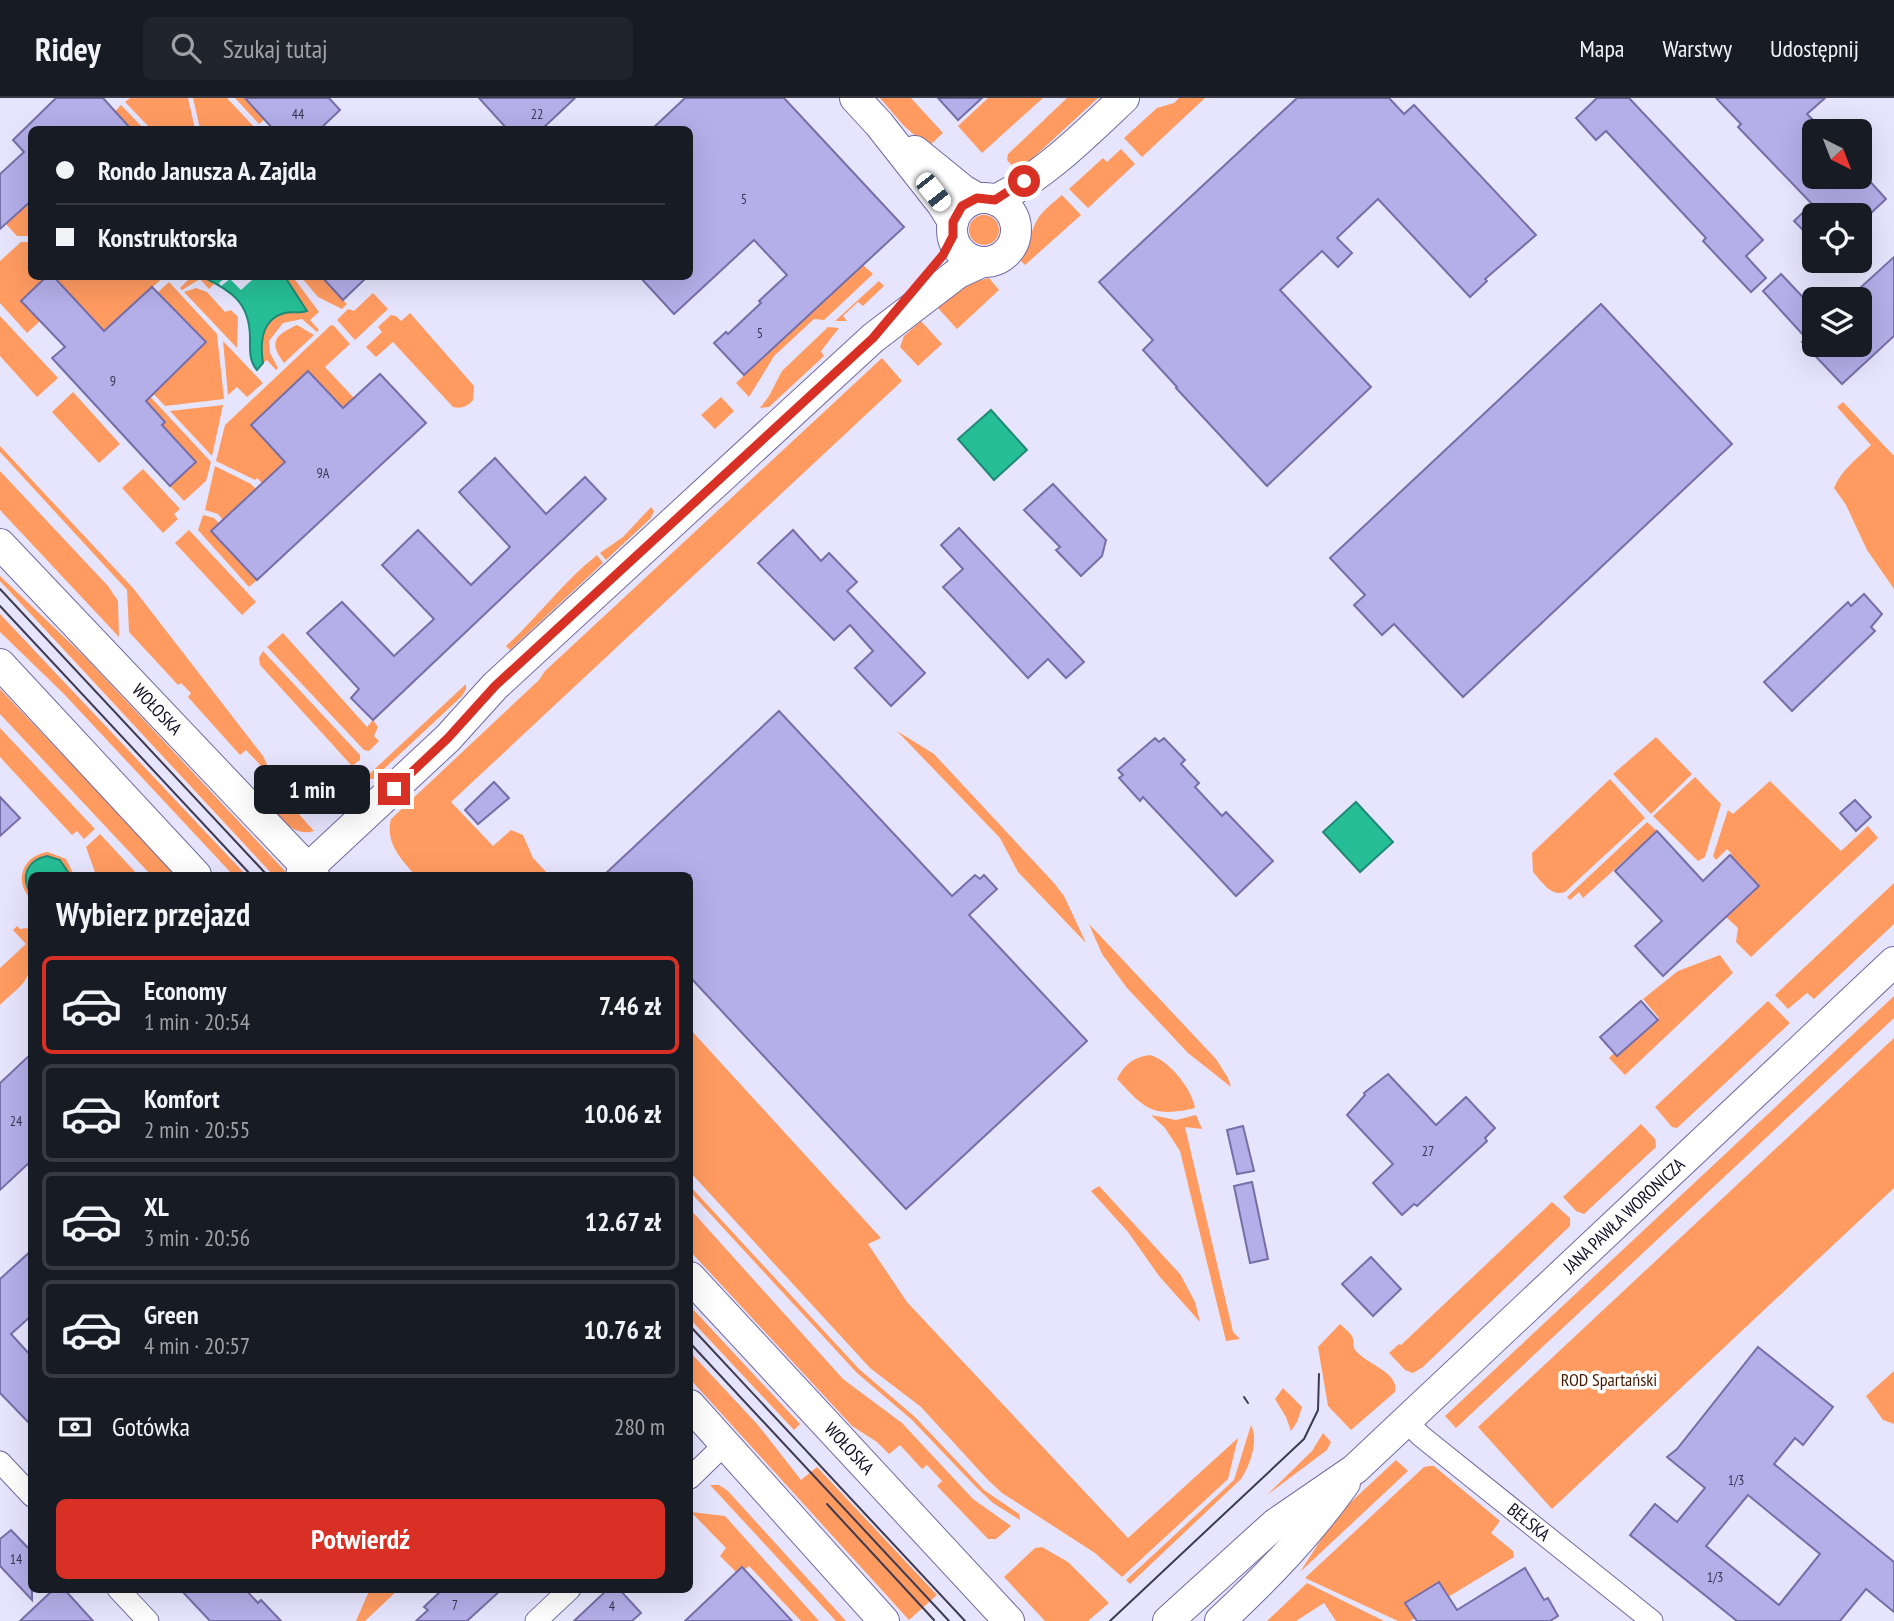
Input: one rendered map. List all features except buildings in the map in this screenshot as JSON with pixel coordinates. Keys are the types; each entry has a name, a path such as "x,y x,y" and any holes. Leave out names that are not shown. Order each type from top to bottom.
{"street":[{"path":"855,98 937,198 961,252 982,262 1000,258 1008,250 1013,242 1016,226 1071,148"},
{"path":"873,338 943,255 962,207 1014,189 1071,148 1124,98"},
{"path":"878,124 963,190 1010,212 1016,226"},
{"path":"309,872 448,738 495,686 873,338 958,273 982,262"},
{"name":"WOŁOSKA","path":"0,544 307,872"},
{"path":"0,664 193,872"},
{"name":"JANA PAWŁA WORONICZA","path":"1168,1621 1275,1524 1355,1469 1894,962"},
{"name":"WOŁOSKA","path":"693,1281 1009,1621"},
{"path":"693,1408 884,1621"},
{"name":"BEŁSKA","path":"1406,1421 1421,1436 1652,1621"},
{"path":"693,1475 726,1444"},
{"path":"0,1462 28,1492"},
{"name":"JANA PAWŁA WORONICZA","path":"1220,1621 1318,1521 1355,1469"},
{"path":"122,1593 148,1621"},
{"path":"536,1621 566,1593"}],"green space":[{"path":"130,98 188,98 194,126 148,126 125,102"},
{"path":"193,98 227,98 253,126 199,126"},
{"path":"235,98 245,98 265,119 259,124"},
{"path":"880,98 911,98 943,133 928,147 904,126"},
{"path":"988,98 1043,98 982,153 958,126"},
{"path":"1067,98 1098,98 1021,169 1015,169 1007,160 1008,154"},
{"path":"1179,98 1205,98 1142,157 1124,138 1157,108 1174,103"},
{"path":"121,105 141,126 129,126 124,121 109,118"},
{"path":"1121,149 1135,164 1088,208 1069,189 1103,158 1107,162"},
{"path":"1062,195 1081,215 1025,265 1021,261 1037,220"},
{"path":"28,203 28,236 17,236 6,224"},
{"path":"984,215 995,219 999,230 995,241 984,245 973,241 969,230 973,219"},
{"path":"21,242 28,242 28,280 47,280 40,321 27,333 0,303 0,261"},
{"path":"863,265 873,274 824,320 814,319 774,356 749,397 736,383"},
{"path":"989,278 999,290 957,329 937,307 969,283"},
{"path":"56,280 161,280 140,298 111,338"},
{"path":"188,280 198,280 182,290 180,288"},
{"path":"201,280 215,283 209,289"},
{"path":"287,280 295,280 319,312 310,320 319,330 317,332 302,319 283,323 269,341 270,353 278,368 276,370 267,360 263,363 262,340 271,321 285,313 307,310"},
{"path":"304,280 324,280 347,304 342,309 318,297"},
{"path":"879,281 884,286 863,306 858,302 843,316 847,321 835,321"},
{"path":"169,282 217,334 224,399 165,406 147,387 163,385 206,343 158,292"},
{"path":"196,288 207,292 225,312 231,310 238,317 237,348 184,292"},
{"path":"373,293 388,309 355,340 337,320 348,309 354,311"},
{"path":"410,313 474,386 473,400 466,406 453,407 393,342 376,357 366,347 382,332 378,327 391,315 401,321"},
{"path":"0,316 58,378 37,397 0,356"},
{"path":"921,321 942,344 918,366 900,347 904,336"},
{"path":"297,325 314,335 284,363 276,350 276,340 283,332"},
{"path":"331,325 350,344 325,367 354,398 343,408 308,372 251,425 285,462 262,483 257,478 255,480 216,461 225,425"},
{"path":"828,327 839,328 821,351 824,356 769,407 760,408 782,371"},
{"path":"223,341 263,383 247,397 237,387 228,395"},
{"path":"882,358 902,381 451,802 493,846 511,830 523,835 533,858 546,872 412,872 399,856 392,842 391,819 539,680 545,671"},
{"path":"144,390 211,462 206,481 184,501 170,486 196,462 162,425 165,422 139,395"},
{"path":"73,392 120,444 99,463 52,412"},
{"path":"721,397 734,411 715,429 701,415"},
{"path":"1843,402 1894,456 1894,589 1867,550 1846,505 1834,488 1845,470 1871,445 1837,407"},
{"path":"223,405 212,456 170,411"},
{"path":"0,446 133,588 263,756 279,790 272,790 259,776 265,770 246,750 240,755 188,697 191,693 181,683 178,685 129,632 127,590 0,452"},
{"path":"215,466 256,489 223,520 218,514 205,510"},
{"path":"143,469 180,509 174,514 178,519 163,533 122,488"},
{"path":"0,471 108,586 118,601 119,637 0,510"},
{"path":"651,507 654,511 651,518 606,560 600,553 623,537"},
{"path":"203,515 214,518 219,523 211,531 257,580 249,587 198,530"},
{"path":"189,530 256,602 242,615 175,543"},
{"path":"597,555 603,563 510,650 506,646"},
{"path":"0,576 85,657 284,872 270,872 0,581"},
{"path":"0,614 243,872 230,872 63,693 0,632"},
{"path":"283,633 367,727 373,720 378,727 374,736 379,741 369,751 364,750 267,647"},
{"path":"263,651 360,755 360,760 352,766 260,665 259,658"},
{"path":"466,684 462,696 373,779 364,779"},
{"path":"0,689 174,872 148,872 0,714"},
{"path":"0,728 95,829 84,839 77,831 72,835 0,757"},
{"path":"897,731 934,754 1054,883 1064,896 1086,943 1018,872 1000,838"},
{"path":"1656,737 1692,774 1651,814 1613,774"},
{"path":"1695,777 1721,804 1705,857 1698,861 1653,816"},
{"path":"1610,779 1645,818 1565,892 1551,891 1533,872 1532,853"},
{"path":"1770,781 1841,851 1868,826 1878,838 1751,957 1736,942 1738,928 1726,917 1759,886 1727,849 1716,860 1713,856 1728,810 1733,814"},
{"path":"289,803 314,831 300,831 288,826 269,805"},
{"path":"1647,822 1657,831 1583,898 1579,892 1570,900 1567,897"},
{"path":"100,834 135,872 95,872 86,847"},
{"path":"48,852 66,859 72,872 28,872 28,895 23,884 23,870 32,858"},
{"path":"1894,883 1894,924 1814,999 1807,993 1788,1009 1775,995"},
{"path":"1089,924 1216,1059 1231,1087 1188,1053 1127,988 1102,954"},
{"path":"17,926 28,931 28,976 0,1005 0,968 26,944 13,930"},
{"path":"1720,955 1733,973 1625,1075 1609,1058 1614,1053 1617,1056 1659,1018 1643,999 1678,971"},
{"path":"1894,996 1894,1018 1456,1428 1445,1416"},
{"path":"1768,1001 1790,1023 1677,1128 1672,1127 1655,1107"},
{"path":"693,1032 881,1238 868,1244 907,1302 1128,1538 1238,1438 1228,1479 1122,1577 1095,1553 1002,1493 921,1407 870,1368 693,1175"},
{"name":"ROD Spartański","path":"1894,1038 1894,1188 1552,1509 1478,1427"},
{"path":"1150,1055 1165,1063 1178,1076 1189,1092 1195,1108 1169,1112 1150,1108 1135,1098 1117,1079 1130,1062"},
{"path":"1151,1115 1176,1120 1196,1115 1202,1129 1185,1127 1233,1332 1240,1339 1226,1341 1180,1151 1165,1128"},
{"path":"1641,1124 1655,1139 1656,1147 1584,1214 1576,1211 1563,1197"},
{"path":"1099,1186 1180,1274 1195,1302 1200,1322 1159,1276 1128,1232 1091,1191"},
{"path":"693,1189 859,1369 915,1417 984,1490 1019,1514 1020,1520 993,1503 912,1420 857,1373 693,1195"},
{"path":"1552,1202 1570,1218 1570,1226 1423,1367 1413,1373 1405,1370 1389,1353 1401,1345"},
{"path":"693,1212 843,1379 902,1423 973,1499 1011,1526 996,1539 988,1539 937,1486 942,1481 927,1465 922,1469 900,1445 889,1454 877,1442 852,1426 693,1254"},
{"path":"693,1309 800,1424 794,1430 693,1322"},
{"path":"1340,1324 1352,1336 1354,1348 1359,1354 1387,1373 1395,1385 1395,1392 1351,1430 1328,1406 1318,1347"},
{"path":"693,1355 758,1425 801,1480 817,1467 937,1595 909,1620 693,1382"},
{"path":"1894,1371 1894,1424 1883,1420 1866,1396"},
{"path":"1283,1388 1302,1407 1291,1431 1275,1399"},
{"path":"1251,1425 1254,1438 1252,1453 1241,1479 1130,1584 1126,1580 1234,1480"},
{"path":"1323,1433 1331,1442 1327,1450 1267,1495 1312,1451"},
{"path":"1396,1460 1408,1471 1300,1572 1337,1515"},
{"path":"1434,1466 1500,1521 1491,1533 1513,1551 1514,1557 1448,1597 1439,1582 1406,1602 1415,1618 1410,1621 1398,1621 1305,1578 1424,1467"},
{"path":"710,1485 719,1485 728,1491 846,1621 836,1621"},
{"path":"693,1512 725,1516 819,1621 801,1621 749,1566 739,1575 720,1556 726,1548"},
{"path":"1042,1547 1068,1562 1109,1603 1088,1621 1045,1621 1004,1577 1035,1548"},
{"path":"1307,1583 1384,1621 1336,1621 1324,1603 1296,1621 1267,1621"},
{"path":"368,1593 395,1593 365,1621 356,1621"}],"shaded area":[{"path":"209,280 287,280 307,311 285,313 271,321 262,340 263,363 257,370 251,359 246,315 237,299"},
{"path":"991,410 1027,450 994,480 958,439"},
{"path":"1356,802 1393,842 1360,872 1323,832"},
{"path":"47,856 60,860 68,872 28,872 28,888 27,870 40,858"}],"pier":[{"path":"231,280 252,280 241,290"}],"tram line":[{"path":"0,589 264,872"},
{"path":"0,606 248,872"},
{"path":"693,1329 965,1621"},
{"path":"693,1346 949,1621"},
{"path":"1110,1621 1304,1439 1318,1410 1319,1374"},
{"path":"1244,1397 1248,1403"},
{"path":"827,1504 934,1620"}],"route":[{"path":"394,789 448,738 485,695 873,338 943,255 953,236 956,214 962,206 977,198 995,200 1024,181"}]}
